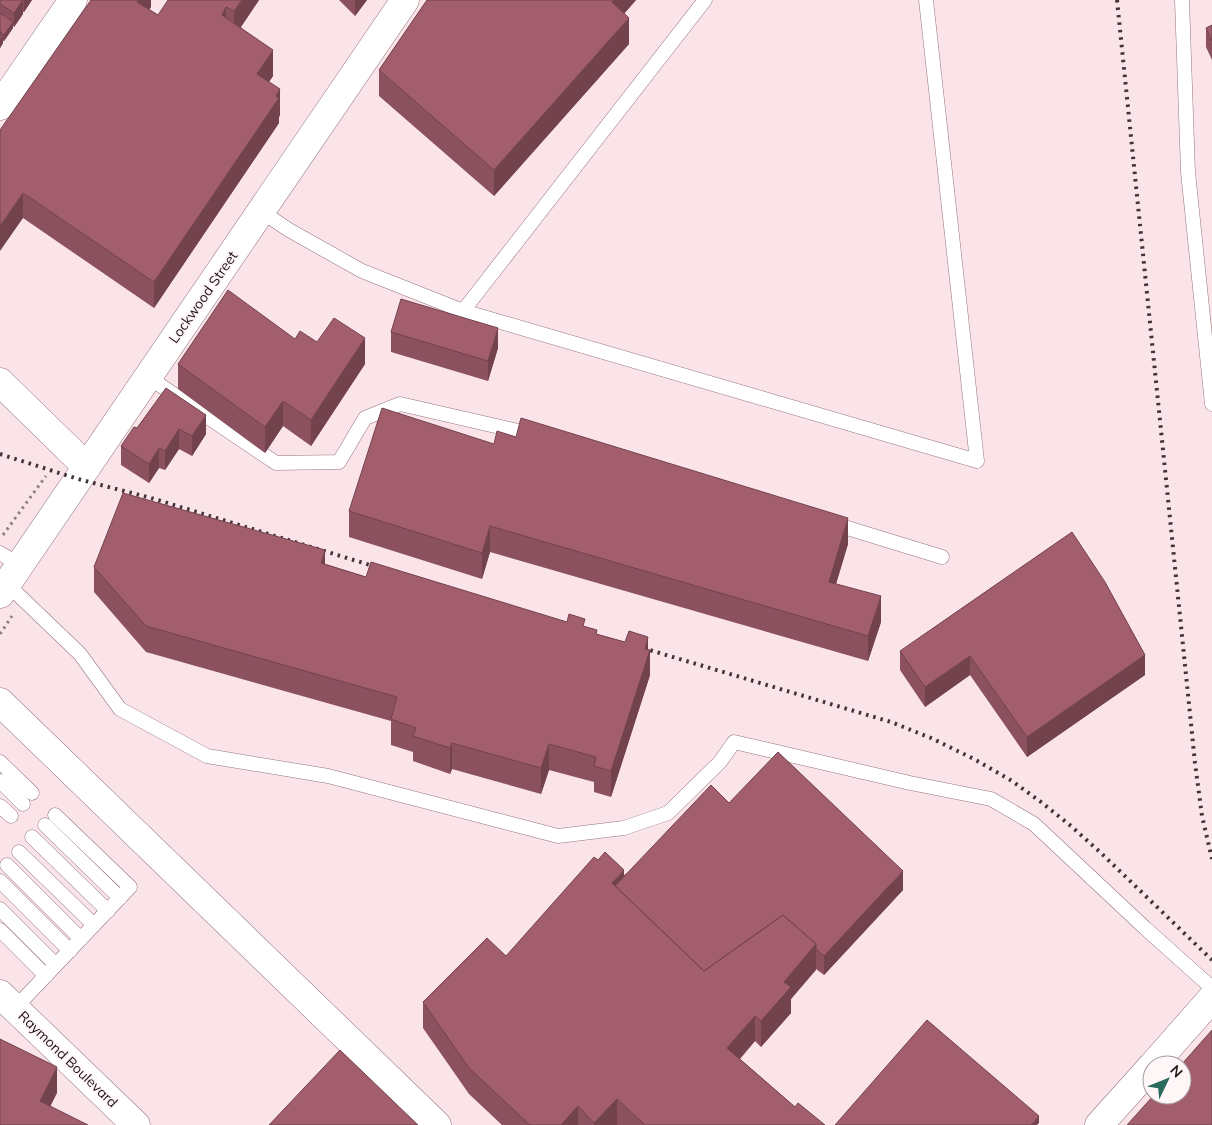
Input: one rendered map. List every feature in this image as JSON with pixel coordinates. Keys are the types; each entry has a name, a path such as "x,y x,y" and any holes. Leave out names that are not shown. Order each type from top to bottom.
{"main road":[{"path":"0,106 73,0"},
{"name":"Lockwood Street","path":"7,574 87,467 405,0"},
{"path":"0,382 87,467"},
{"path":"0,702 438,1125"},
{"path":"1161,1055 1212,998"},
{"name":"Raymond Boulevard","path":"8,1001 136,1125"},
{"path":"1099,1125 1142,1076"}],"lane":[{"path":"463,311 705,0"},
{"path":"262,212 289,230 362,271 463,311 978,461 926,0"},
{"path":"1182,0 1188,172 1212,404"},
{"path":"148,377 276,462 339,462 365,418 400,404 544,437"},
{"path":"819,519 942,557"},
{"path":"7,574 80,654 120,709 207,756 328,776 558,836 624,828 668,813 720,762 734,742 990,800 1034,824 1212,988"},
{"path":"0,762 28,799 0,781"},
{"path":"0,806 11,816"},
{"path":"8,1001 46,976 130,887 55,814"},
{"path":"45,825 120,898"},
{"path":"32,837 108,911"},
{"path":"19,852 94,925"},
{"path":"7,865 81,939"},
{"path":"0,881 70,951"},
{"path":"0,909 56,965"},
{"path":"0,930 46,976"}],"path":[{"path":"0,540 46,476"}],"building":[{"path":"0,0 23,0 14,13 0,4"},
{"path":"91,0 138,0 137,2 158,15 168,0 242,0 234,11 226,7 222,15 273,50 257,74 280,89 276,96 279,98 154,282 23,193 0,226 0,130"},
{"path":"427,0 614,0 612,2 629,18 494,170 379,70"},
{"path":"0,13 13,22 4,35 0,32"},
{"path":"1212,25 1212,41 1206,28"},
{"path":"228,290 295,339 300,331 317,342 334,318 365,338 311,420 283,401 265,427 178,364"},
{"path":"401,299 498,328 488,361 391,332"},
{"path":"166,388 206,415 192,436 179,429 165,451 159,448 149,464 121,446 134,427 137,428"},
{"path":"382,408 494,444 497,431 516,437 521,418 848,518 829,582 881,596 868,636 490,526 482,553 349,511"},
{"path":"123,493 325,550 321,563 366,577 371,562 567,622 569,614 585,619 583,626 597,630 596,634 625,642 629,631 648,637 645,649 650,650 611,771 594,766 596,757 549,744 541,768 452,743 450,748 413,736 416,728 391,719 397,697 146,626 94,567"},
{"path":"1072,532 1105,582 1145,655 1027,737 970,656 925,687 900,651"},
{"path":"778,752 903,871 824,956 816,949 816,944 783,915 704,971 615,886 711,785 729,803"},
{"path":"605,852 624,870 612,883 704,971 783,915 816,944 784,982 791,987 761,1021 755,1016 727,1048 795,1107 798,1103 825,1125 645,1125 617,1099 594,1123 578,1106 561,1125 530,1125 469,1068 423,1002 487,938 506,956 594,857 598,860"},
{"path":"927,1020 1039,1116 1031,1125 835,1125"},
{"path":"1212,1030 1212,1125 1127,1125 1145,1105 1192,1105 1192,1055 1190,1055"},
{"path":"0,1039 57,1067 40,1101 88,1125 0,1125"},
{"path":"340,1050 418,1125 269,1125"}],"railway":[{"path":"1117,0 1195,763 1202,816 1212,859"},
{"path":"0,454 78,479 151,498 383,569"},
{"path":"636,646 891,722 931,738 974,759 1012,781 1071,826 1212,960"}]}
